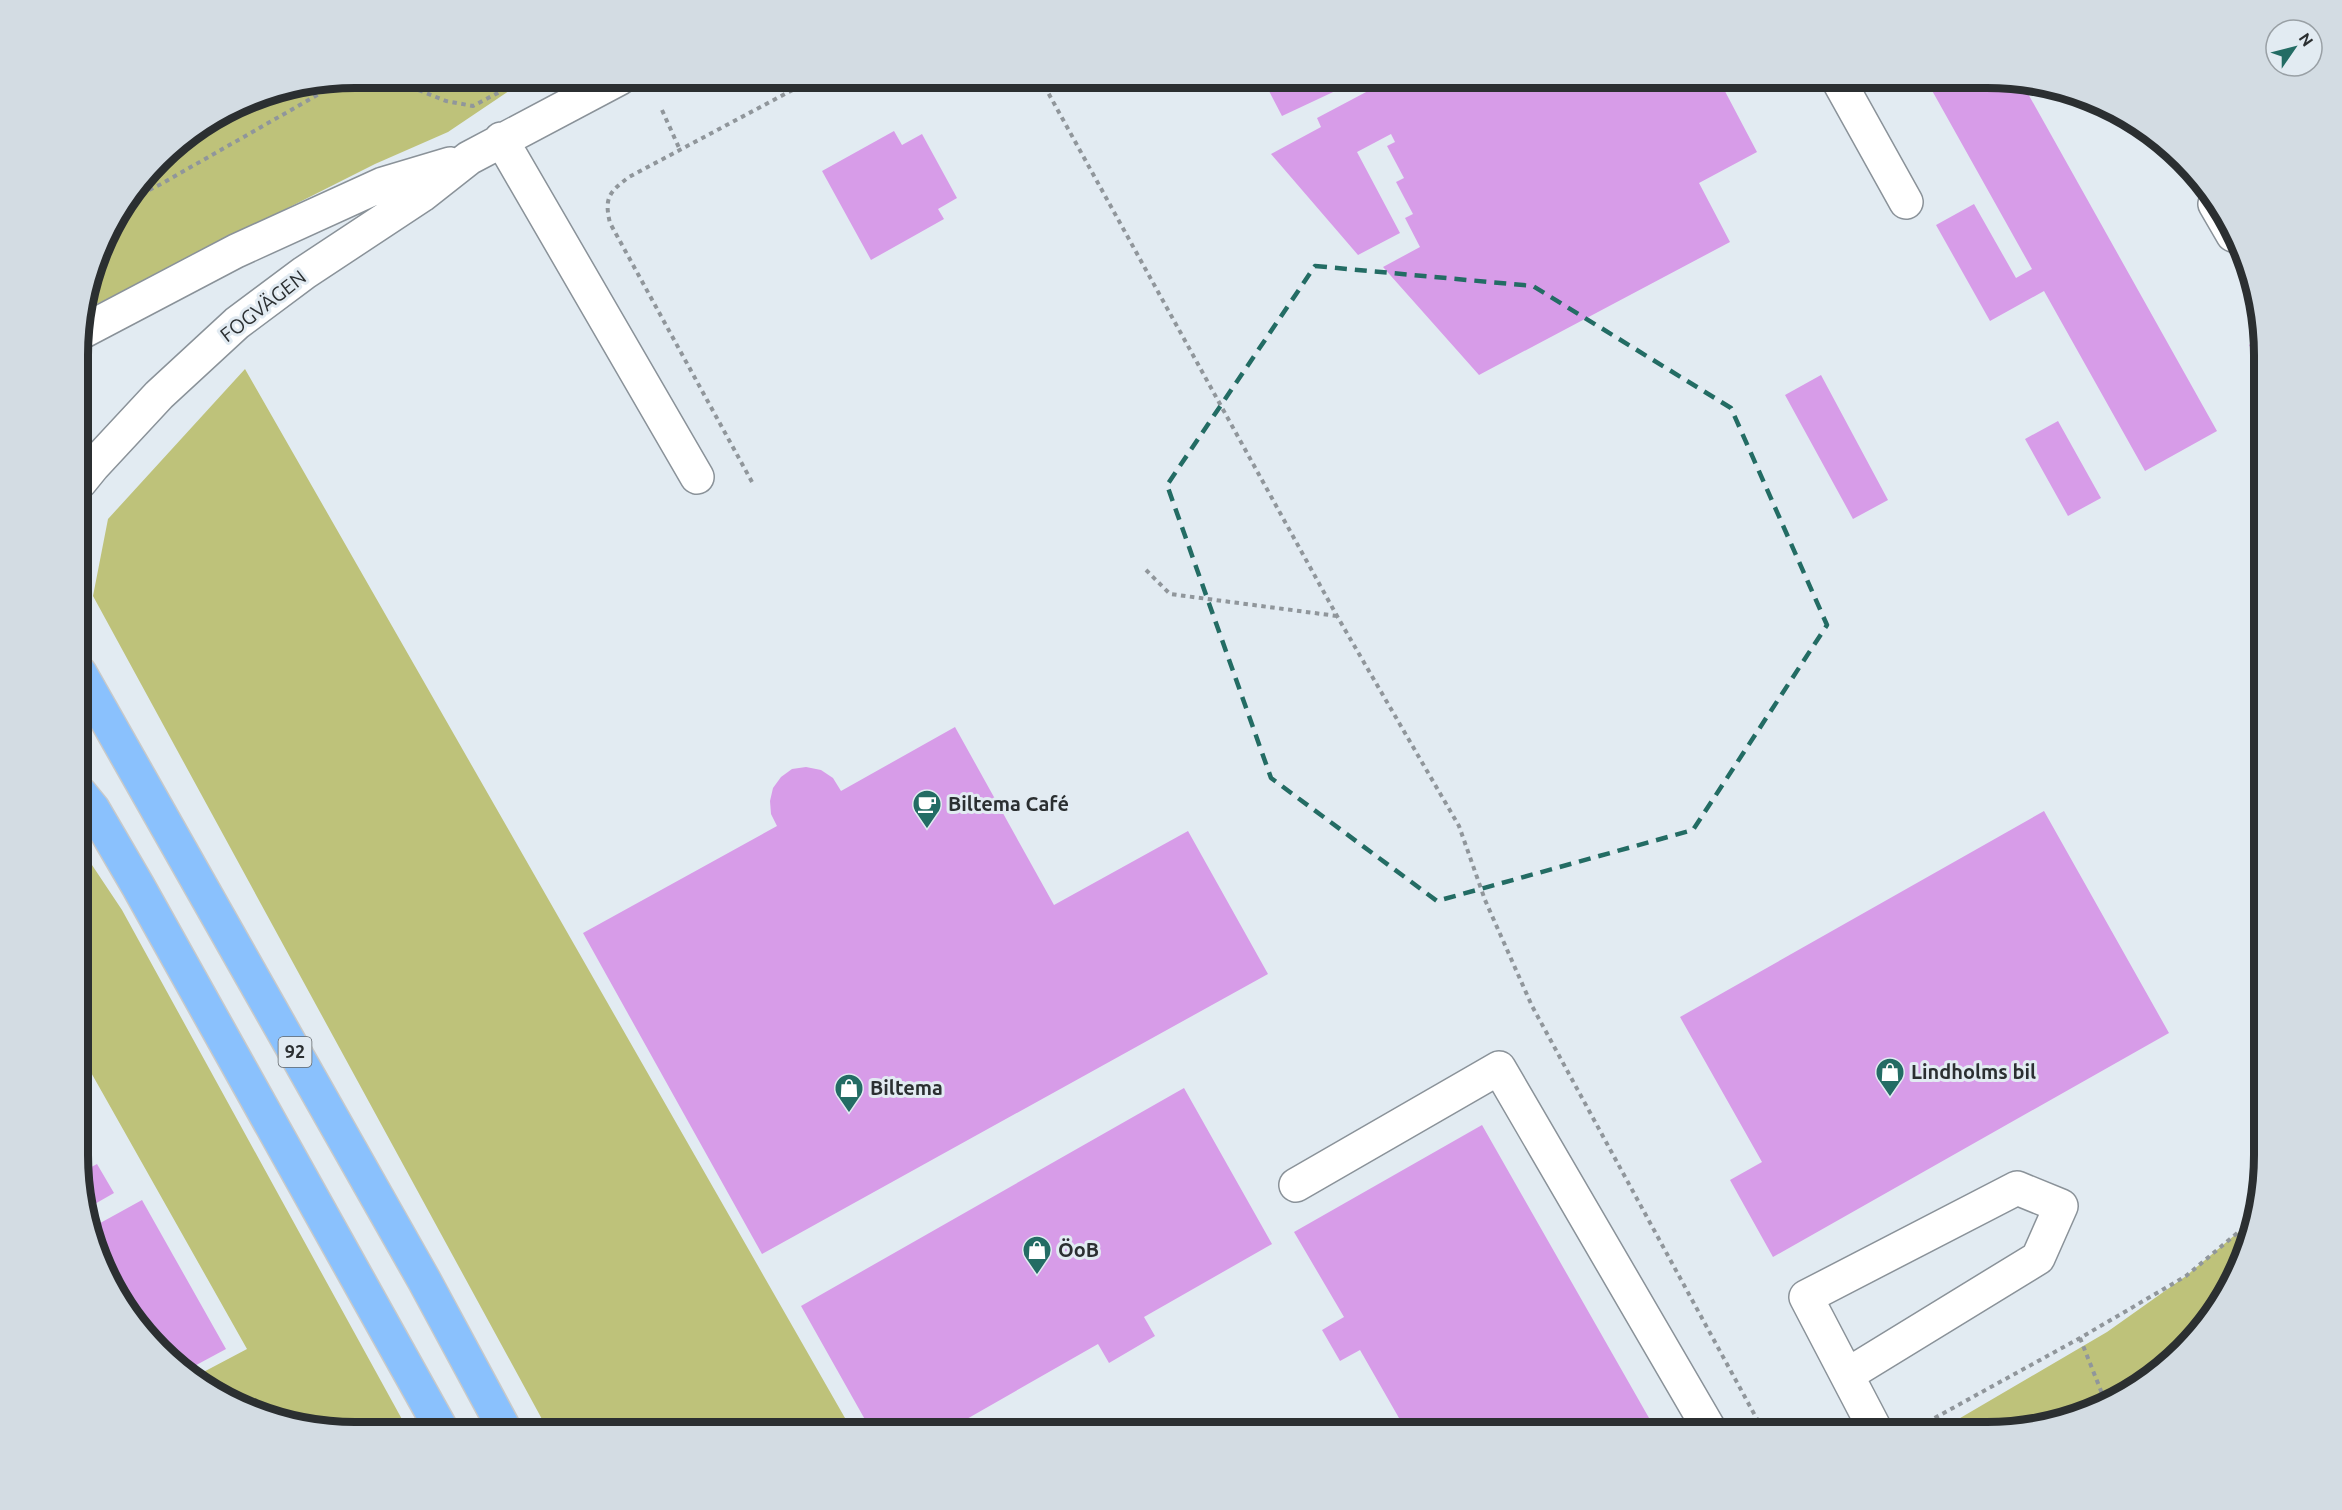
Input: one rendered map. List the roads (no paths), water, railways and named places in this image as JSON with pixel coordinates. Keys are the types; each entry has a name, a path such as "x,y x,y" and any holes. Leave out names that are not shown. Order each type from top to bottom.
{"highway":[{"name":"92","path":"88,687 424,1280 501,1422"},
{"path":"88,803 138,886 437,1422"}],"street":[{"name":"FOGVÄGEN","path":"88,472 159,395 237,323 304,273 422,195 469,158 600,88"},
{"path":"1842,88 1906,202"},
{"path":"501,139 697,477"},
{"name":"FOGVÄGEN","path":"90,328 236,251 383,184 469,158"},
{"path":"1296,1185 1498,1068 1705,1422"},
{"path":"1847,1375 2038,1258 2061,1206 2017,1188 1806,1297 1871,1422"}],"place":[{"name":"Biltema Café","path":"927,830"},
{"name":"Lindholms bil","path":"1890,1098"},
{"name":"Biltema","path":"849,1114"},
{"name":"ÖoB","path":"1037,1276"}]}
